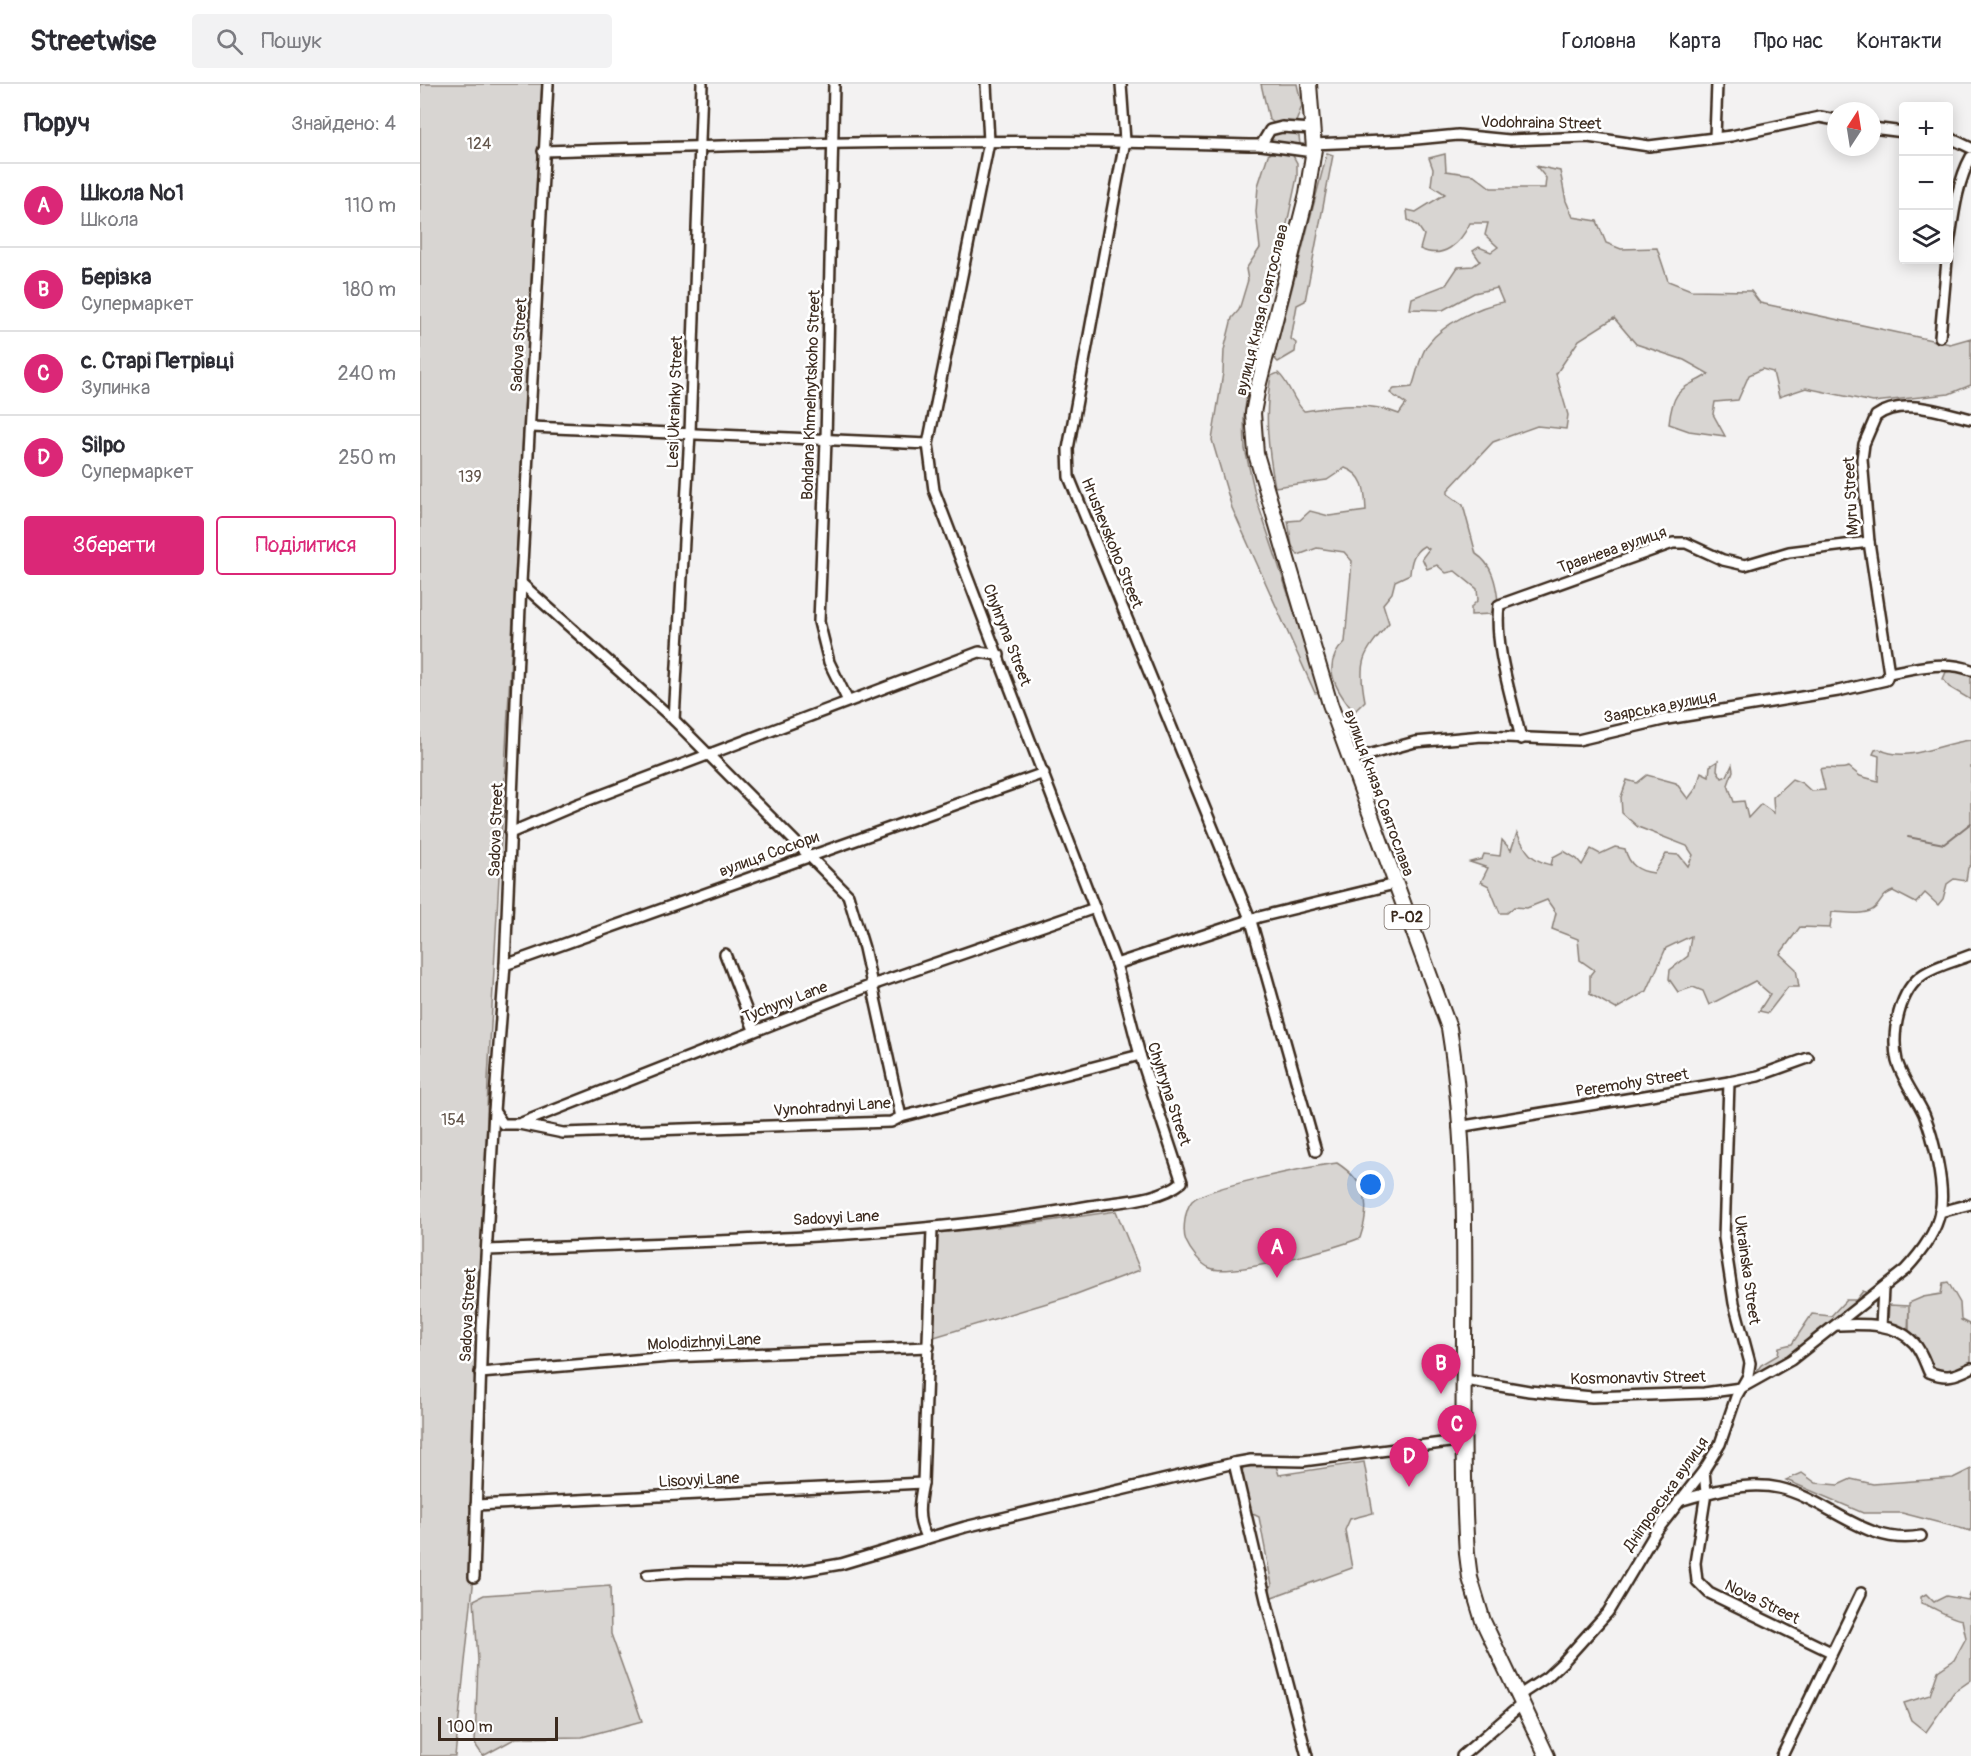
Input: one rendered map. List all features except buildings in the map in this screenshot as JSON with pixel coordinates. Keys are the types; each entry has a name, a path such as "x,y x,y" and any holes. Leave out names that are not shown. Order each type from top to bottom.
{"main road":[{"name":"вулиця Князя Святослава","path":"1309,84 1313,148 1307,194 1253,413 1256,454 1330,704 1449,1028 1456,1071 1465,1380 1464,1516 1470,1578 1483,1621 1547,1756"}],"street":[{"name":"Sadova Street","path":"474,1578 480,1372 494,1111 506,965 521,583 548,84"},
{"name":"Lesi Ukrainky Street","path":"674,720 690,433 702,84"},
{"name":"Bohdana Khmelnytskoho Street","path":"834,84 826,440 819,622 829,662 848,701"},
{"name":"Chyhryna Street","path":"986,84 989,142 928,444 934,490 1116,964 1140,1055 1182,1182"},
{"name":"Hrushevskoho Street","path":"1120,84 1125,141 1068,449 1069,477 1251,921 1316,1151"},
{"path":"1715,137 1717,84"},
{"name":"Vodohraina Street","path":"543,152 833,142 1125,141 1313,148 1458,135 1509,140 1588,137 1649,146 1758,131 1787,122 1820,117 1827,118"},
{"path":"1261,145 1270,130 1282,127 1313,129"},
{"path":"1881,129 1899,131"},
{"path":"1953,139 1971,148"},
{"path":"1953,218 1966,167 1971,157"},
{"path":"1940,337 1947,264"},
{"name":"Myru Street","path":"1889,673 1869,542 1864,444 1876,416 1894,408 1916,407 1971,419"},
{"path":"531,427 928,444"},
{"name":"Травнева вулиця","path":"1521,740 1501,646 1497,619 1499,605 1673,543 1686,543 1723,560 1745,565 1789,552 1869,542"},
{"path":"521,583 674,720 848,895 872,985 901,1117"},
{"path":"510,833 578,804 979,652 999,655"},
{"name":"Заярська вулиця","path":"1350,759 1415,741 1482,736 1521,740 1578,740 1667,719 1838,691 1886,680 1889,673 1923,666 1961,666 1971,670"},
{"name":"вулиця Сосюри","path":"506,965 1044,773"},
{"path":"1116,964 1251,921 1395,884"},
{"name":"Tychyny Lane","path":"519,1124 872,985 1095,908"},
{"path":"725,954 754,1030"},
{"path":"1741,1388 1783,1365 1837,1326 1919,1255 1940,1212 1937,1154 1924,1115 1897,1061 1896,1028 1905,994 1924,974 1971,955"},
{"name":"Vynohradnyi Lane","path":"519,1124 563,1133 586,1133 891,1122 901,1117 1140,1055"},
{"name":"Peremohy Street","path":"1458,1127 1729,1082 1758,1076 1808,1058"},
{"name":"Ukrainska Street","path":"1729,1082 1723,1214 1734,1303 1750,1363 1748,1376 1741,1388"},
{"path":"494,1111 503,1124 519,1124"},
{"name":"Sadovyi Lane","path":"487,1250 932,1228 1021,1218 1110,1203 1153,1195 1174,1188 1182,1182"},
{"path":"1940,1212 1971,1204"},
{"path":"927,1538 920,1523 919,1501 923,1483 932,1228"},
{"path":"1881,1326 1883,1288"},
{"path":"1837,1326 1881,1326 1902,1334 1915,1343 1929,1372 1940,1377 1953,1377 1971,1368"},
{"name":"Molodizhnyi Lane","path":"480,1372 670,1358 929,1347"},
{"name":"Kosmonavtiv Street","path":"1465,1380 1529,1391 1592,1397 1704,1393 1741,1388"},
{"name":"Дніпровська вулиця","path":"1462,1756 1563,1662 1608,1612 1655,1533 1704,1470 1720,1444 1741,1388"},
{"path":"647,1575 690,1572 788,1574 841,1564 927,1538 1234,1463 1251,1460 1303,1461 1465,1440"},
{"path":"1234,1463 1267,1604 1307,1756"},
{"path":"1704,1470 1706,1493"},
{"name":"Lisovyi Lane","path":"476,1505 923,1483"},
{"path":"1679,1501 1706,1493 1743,1488 1779,1488 1876,1533 1906,1539 1921,1536"},
{"name":"Nova Street","path":"1706,1493 1695,1563 1697,1581 1709,1593 1831,1652"},
{"path":"1782,1756 1861,1593"}],"green space":[{"path":"420,84 542,84 488,1080 473,1586 455,1756 420,1756"},
{"path":"1261,84 1297,84 1302,106 1296,122 1275,124 1269,119"},
{"path":"1276,131 1291,132 1299,136 1300,145 1268,142"},
{"path":"1275,151 1292,154 1297,163 1297,177 1277,271 1261,313 1254,341 1244,417 1245,449 1256,498 1321,692 1315,693 1232,508 1212,440 1223,373 1224,350 1232,318 1239,310 1248,280 1246,269 1260,248 1256,212 1258,186 1268,155"},
{"path":"1327,153 1333,155 1305,301 1297,305 1291,339 1296,343 1295,352 1278,362 1274,358"},
{"path":"1445,154 1446,171 1474,175 1491,188 1545,188 1546,178 1536,166 1560,171 1566,201 1573,217 1597,221 1606,243 1621,249 1657,248 1668,281 1691,290 1751,291 1760,303 1950,344 1971,338 1971,385 1949,394 1873,402 1806,388 1779,397 1773,372 1762,369 1749,375 1738,400 1715,402 1713,414 1725,436 1689,431 1669,424 1673,403 1680,391 1709,374 1684,360 1636,344 1614,318 1579,340 1556,374 1568,415 1566,429 1537,426 1493,442 1448,490 1448,494 1463,505 1476,554 1486,563 1492,574 1498,601 1491,614 1471,615 1471,607 1478,600 1477,589 1455,571 1446,573 1437,565 1427,569 1422,558 1429,549 1424,546 1420,548 1413,558 1410,574 1395,581 1392,593 1383,604 1389,623 1373,642 1364,658 1362,676 1365,701 1354,712 1336,686 1332,668 1337,651 1345,642 1352,561 1344,552 1317,548 1298,555 1292,546 1288,521 1300,520 1310,511 1329,516 1366,511 1363,485 1357,475 1345,468 1327,480 1275,487 1268,432 1271,376 1278,373 1282,377 1304,411 1340,406 1364,406 1399,414 1406,404 1390,393 1394,389 1412,387 1423,352 1435,336 1463,317 1484,307 1503,302 1497,288 1474,293 1443,310 1410,309 1412,298 1446,285 1458,267 1473,266 1480,261 1473,251 1479,247 1491,252 1498,247 1485,235 1488,223 1470,223 1466,231 1450,248 1436,253 1420,249 1424,235 1418,226 1408,220 1407,210 1416,212 1445,194 1431,185 1433,169 1429,158"},
{"path":"1960,669 1971,674 1971,700 1949,687 1943,679 1946,672"},
{"path":"1971,740 1971,865 1968,868 1966,881 1954,879 1947,884 1943,899 1938,905 1925,893 1916,903 1893,891 1867,912 1832,912 1830,928 1800,927 1780,954 1796,969 1799,987 1788,987 1768,1013 1759,1011 1770,994 1755,981 1709,1005 1703,991 1693,987 1678,992 1669,979 1670,970 1688,956 1691,936 1666,948 1647,991 1616,1009 1590,994 1590,975 1594,970 1580,960 1578,939 1552,929 1556,913 1547,900 1527,908 1514,907 1507,913 1500,913 1489,886 1481,882 1488,868 1470,862 1482,859 1484,854 1500,856 1502,840 1511,850 1517,833 1530,854 1539,861 1551,865 1553,857 1564,851 1582,865 1591,849 1600,854 1615,847 1625,849 1632,863 1648,872 1654,873 1666,854 1679,855 1688,866 1693,855 1687,846 1638,827 1622,813 1621,797 1627,780 1637,783 1647,775 1676,783 1688,799 1697,787 1701,772 1709,776 1710,766 1718,761 1717,770 1722,778 1727,776 1732,765 1733,771 1728,785 1734,802 1744,801 1748,818 1761,804 1774,813 1773,797 1792,779 1802,783 1811,791 1825,790 1820,769 1849,767 1860,776 1878,781 1879,756 1873,754 1875,750 1913,754"},
{"path":"1337,1163 1355,1179 1364,1196 1366,1205 1360,1238 1284,1260 1239,1269 1221,1270 1210,1268 1203,1263 1188,1245 1184,1232 1186,1215 1192,1201 1201,1195 1261,1178"},
{"path":"1116,1211 1140,1270 1074,1295 931,1338 937,1233 1035,1223"},
{"path":"1948,1282 1960,1303 1961,1320 1971,1325 1971,1363 1953,1372 1936,1371 1918,1341 1909,1333 1909,1307 1908,1331 1888,1324 1889,1305 1909,1306 1909,1303 1923,1297 1941,1294 1943,1283"},
{"path":"1863,1291 1867,1293 1867,1298 1790,1357 1752,1378 1761,1365 1778,1355 1779,1347 1792,1344 1812,1314 1831,1316 1846,1300 1856,1300"},
{"path":"1364,1462 1373,1513 1350,1519 1345,1530 1352,1568 1272,1597 1268,1592 1272,1585 1259,1517 1251,1513 1242,1474 1243,1467 1276,1466 1279,1475"},
{"path":"1971,1469 1971,1531 1902,1513 1863,1513 1786,1480 1802,1473 1816,1483 1838,1485 1851,1479 1873,1484 1953,1478"},
{"path":"610,1586 611,1634 642,1721 582,1737 516,1738 483,1756 475,1744 478,1660 474,1600 484,1595"},
{"path":"1971,1592 1971,1680 1954,1692 1926,1732 1911,1720 1904,1703 1930,1695 1938,1671 1954,1660 1966,1638 1962,1620 1921,1603 1921,1597 1926,1594 1934,1602 1946,1596 1968,1600"}],"waterway":[{"path":"1908,837 1944,844 1971,823"}],"place":[{"name":"Школа №1","path":"1277,1278"},
{"name":"Берізка","path":"1441,1394"},
{"name":"с. Старі Петрівці","path":"1457,1455"},
{"name":"Silpo","path":"1409,1487"}],"park label":[{"name":"124","path":"479,144"},
{"name":"139","path":"470,477"},
{"name":"154","path":"453,1120"}]}
